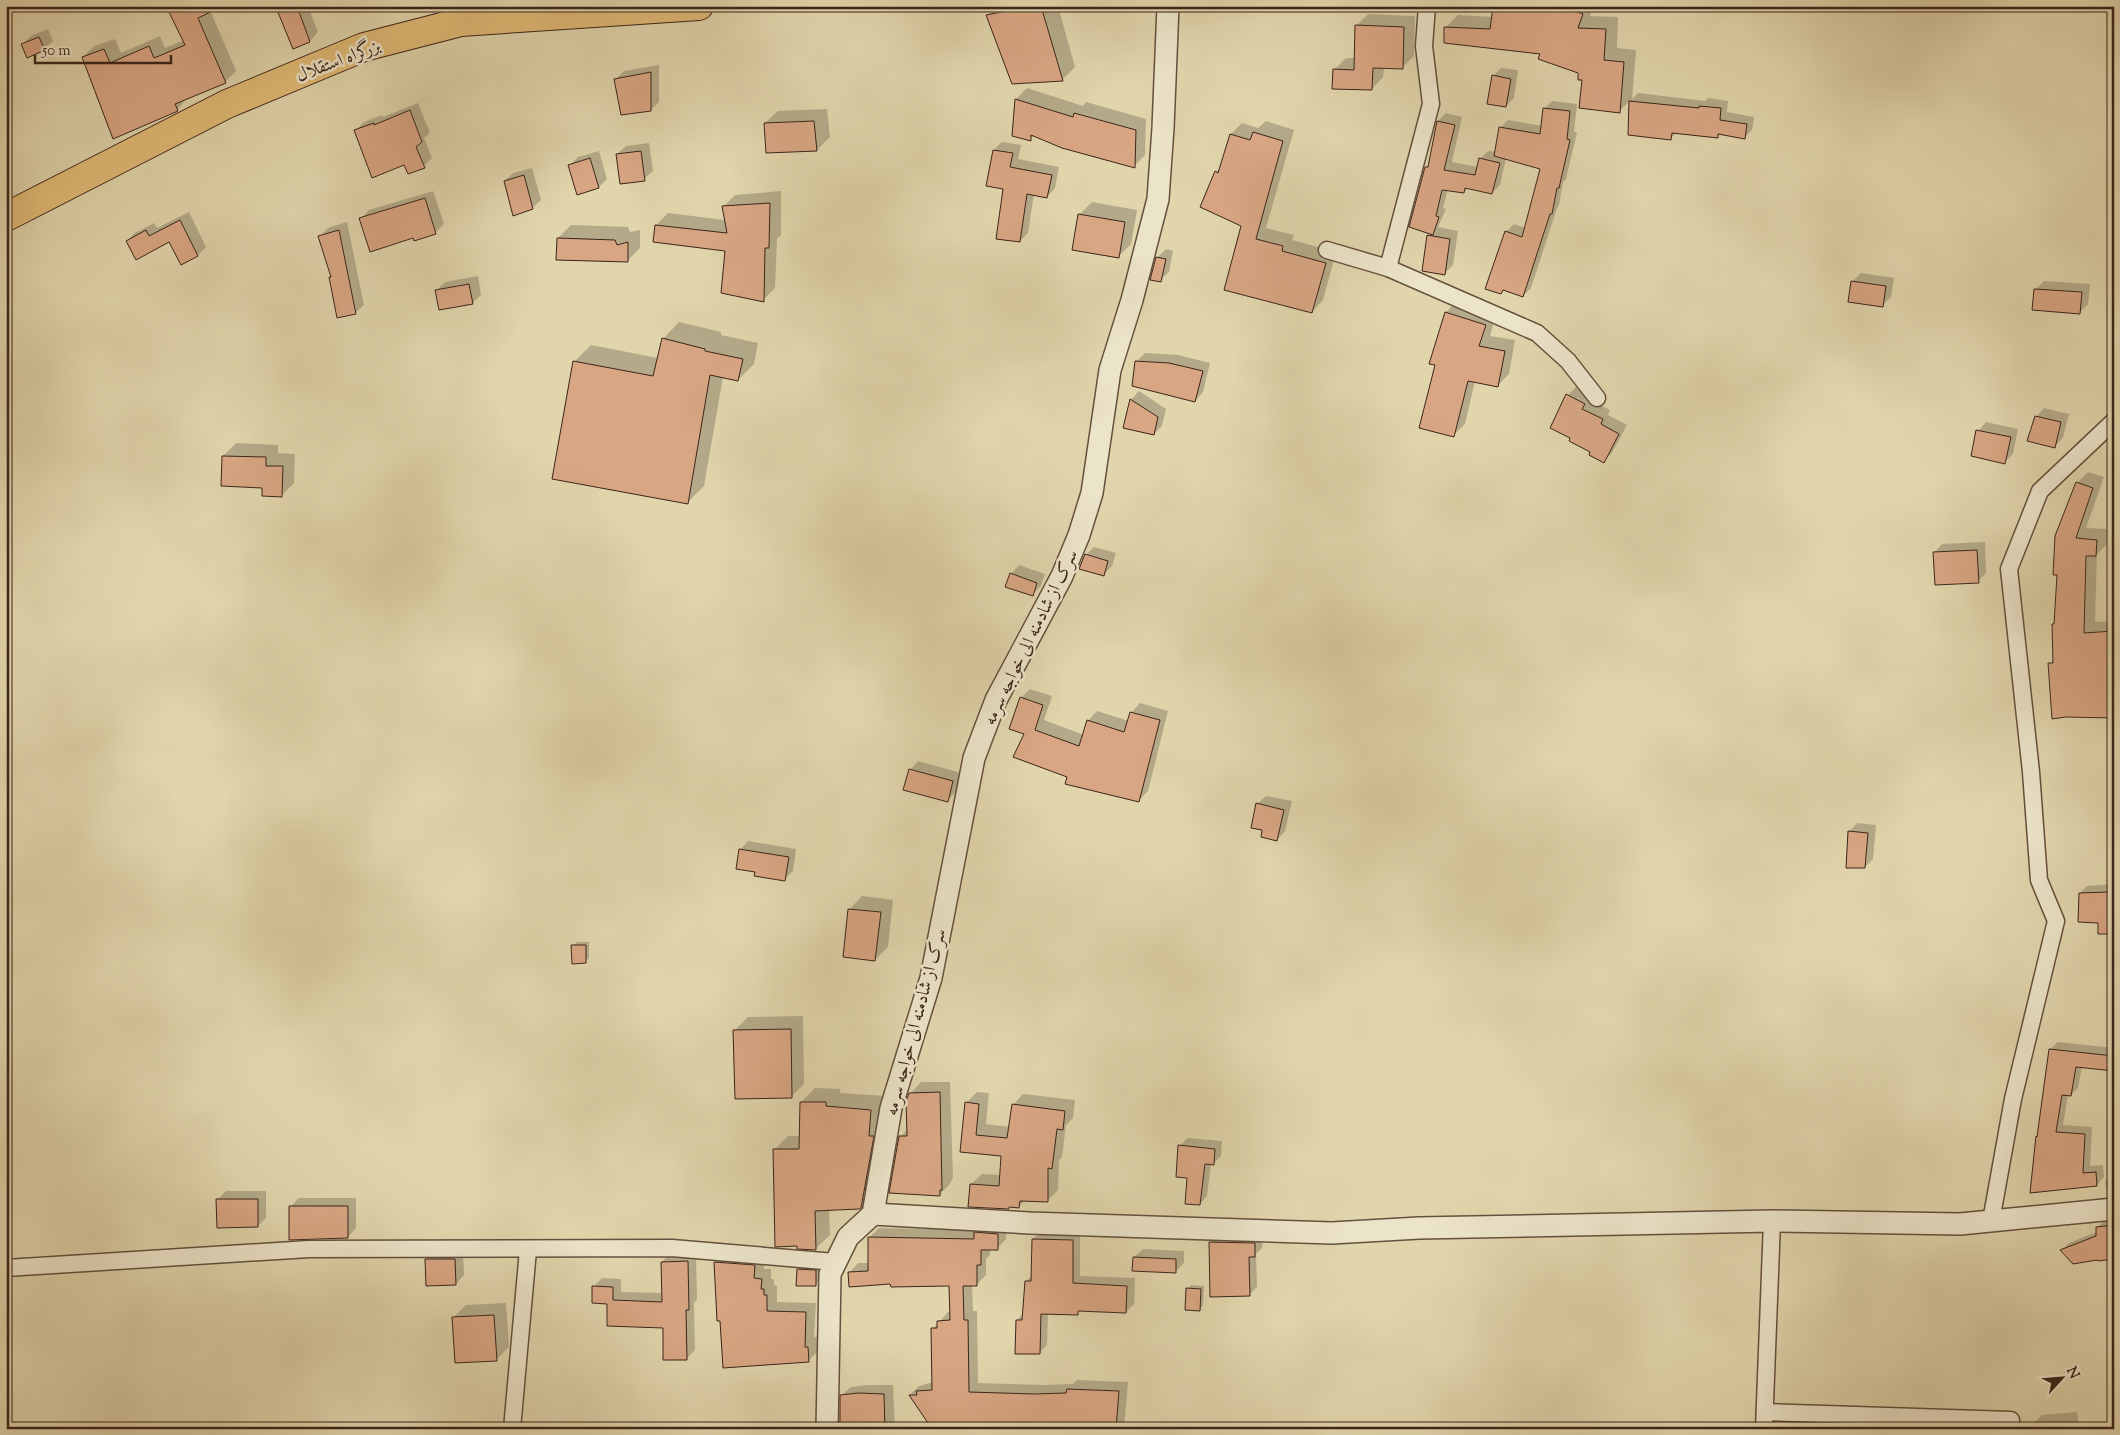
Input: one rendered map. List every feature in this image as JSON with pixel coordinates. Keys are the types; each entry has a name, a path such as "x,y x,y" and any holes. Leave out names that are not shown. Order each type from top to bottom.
{"highway":[{"name":"بزرگراه استقلال","path":"6,217 226,104 364,47 461,22 699,6"}],"street":[{"name":"سرک از شادمنه الی خواجه سرمه","path":"873,1214 891,1108 931,978 974,758 996,700 1062,576 1080,535 1092,493 1110,370 1132,300 1158,199 1168,6"},
{"path":"1388,268 1431,104 1424,46 1427,6"},
{"path":"1326,250 1388,268 1537,333 1568,361 1597,398"},
{"path":"1991,1221 2013,1099 2056,921 2040,880 2031,772 2009,569 2040,491 2114,421"},
{"path":"826,1429 830,1274 848,1237 873,1214 1030,1223 1332,1232 1419,1228 1772,1221 1960,1224 2114,1209"},
{"path":"1764,1429 1772,1221"},
{"path":"6,1268 309,1249 528,1250 672,1248 835,1262"},
{"path":"512,1429 528,1250"},
{"path":"1765,1412 2011,1420 2012,1429"}],"building":[{"path":"166,6 223,6 198,18 226,83 175,104 178,111 113,139 82,57 104,49 110,63 149,46 154,58 185,45"},
{"path":"287,6 297,6 310,42 293,49 277,10"},
{"path":"1041,6 1063,81 1012,84 986,15"},
{"path":"1493,6 1559,6 1583,14 1578,28 1606,29 1604,60 1624,62 1620,113 1579,108 1582,80 1578,80 1578,73 1538,59 1540,54 1444,43 1444,27 1490,29"},
{"path":"1355,25 1404,27 1403,69 1373,68 1372,90 1332,89 1333,69 1354,70"},
{"path":"39,37 45,50 27,58 21,44"},
{"path":"651,72 651,111 621,115 614,79"},
{"path":"1492,75 1511,79 1506,107 1487,104"},
{"path":"1015,99 1073,117 1074,113 1136,130 1135,168 1062,148 1031,135 1031,141 1012,136"},
{"path":"1629,101 1699,108 1699,106 1721,108 1720,120 1747,124 1745,139 1718,134 1718,138 1672,133 1671,140 1628,135"},
{"path":"1543,108 1570,111 1567,139 1570,140 1552,214 1550,214 1523,297 1503,290 1501,294 1485,289 1505,231 1522,237 1540,169 1494,156 1499,127 1540,134"},
{"path":"410,110 422,142 416,147 425,168 408,174 404,165 372,178 354,130 374,123 374,125"},
{"path":"814,121 817,151 766,153 764,123"},
{"path":"1437,121 1455,125 1444,170 1475,175 1479,158 1500,163 1492,194 1465,188 1464,193 1442,190 1436,216 1439,217 1433,235 1409,227 1425,167 1428,167"},
{"path":"1253,132 1283,141 1256,239 1283,246 1282,251 1326,263 1312,313 1224,290 1241,226 1200,207 1215,171 1218,173 1230,134 1250,140"},
{"path":"993,150 1013,153 1010,167 1052,175 1047,198 1027,194 1020,242 996,239 1003,189 986,186"},
{"path":"641,151 645,181 620,184 616,154"},
{"path":"590,158 599,188 577,195 568,165"},
{"path":"524,175 533,209 513,216 504,181"},
{"path":"425,198 436,234 414,241 413,238 370,252 359,218"},
{"path":"770,203 769,248 765,248 764,302 721,293 725,251 653,242 655,225 727,233 722,206"},
{"path":"1078,214 1125,222 1119,258 1072,250"},
{"path":"180,220 198,256 181,265 169,242 136,260 126,241 146,230 149,236"},
{"path":"339,230 356,314 337,318 329,277 331,277 318,236"},
{"path":"1427,235 1450,239 1445,275 1422,271"},
{"path":"557,238 615,240 617,245 628,242 628,262 556,260"},
{"path":"1156,257 1166,259 1161,282 1150,280"},
{"path":"1851,281 1886,286 1883,307 1848,302"},
{"path":"469,284 473,304 439,310 435,290"},
{"path":"2034,289 2082,292 2080,314 2032,310"},
{"path":"1445,312 1486,325 1479,346 1505,351 1498,387 1468,381 1454,437 1419,428 1435,365 1429,364"},
{"path":"662,338 705,349 705,351 743,359 738,381 710,375 688,504 552,479 573,361 653,376"},
{"path":"1135,361 1169,363 1203,371 1195,402 1132,386"},
{"path":"1566,394 1585,404 1582,409 1603,419 1601,424 1619,434 1604,463 1589,455 1590,452 1569,441 1570,438 1550,428"},
{"path":"1130,399 1158,417 1154,435 1123,428"},
{"path":"2035,416 2061,422 2055,448 2027,441"},
{"path":"1976,430 2011,437 2005,464 1971,456"},
{"path":"222,456 266,457 266,466 283,466 282,497 262,496 262,488 221,486"},
{"path":"2076,482 2093,488 2076,538 2097,540 2096,556 2086,556 2084,633 2114,631 2114,718 2066,717 2052,719 2048,663 2053,663 2052,624 2054,624 2057,575 2053,575 2055,536"},
{"path":"1977,550 1979,583 1935,585 1933,552"},
{"path":"1085,554 1108,561 1104,576 1079,569"},
{"path":"1010,573 1037,583 1033,596 1005,587"},
{"path":"1020,697 1043,705 1035,730 1079,746 1087,720 1124,732 1130,712 1160,720 1139,802 1065,784 1067,777 1013,757 1024,734 1009,729"},
{"path":"909,769 953,781 948,802 903,790"},
{"path":"1256,803 1284,810 1277,841 1261,837 1262,830 1251,828"},
{"path":"1848,831 1868,833 1865,868 1846,868"},
{"path":"739,849 789,857 785,881 754,876 755,872 736,869"},
{"path":"2110,892 2114,934 2098,934 2098,923 2078,922 2079,893"},
{"path":"848,909 881,912 875,961 843,957"},
{"path":"571,945 586,945 586,963 572,964"},
{"path":"791,1029 792,1098 735,1099 733,1030"},
{"path":"2049,1049 2114,1056 2114,1071 2076,1067 2071,1096 2062,1095 2056,1132 2085,1134 2083,1173 2096,1172 2097,1186 2030,1193 2036,1136"},
{"path":"940,1092 942,1190 940,1190 940,1196 889,1193 899,1136 907,1136 906,1101 909,1093"},
{"path":"800,1102 826,1102 826,1106 871,1110 869,1136 874,1136 861,1208 815,1211 816,1250 797,1249 797,1246 775,1247 773,1149 799,1149"},
{"path":"965,1102 979,1104 976,1135 1007,1138 1012,1104 1065,1111 1063,1130 1057,1129 1052,1169 1048,1168 1048,1202 1020,1201 1019,1208 1009,1207 1009,1209 968,1207 970,1184 999,1186 1001,1156 960,1152"},
{"path":"1178,1145 1215,1149 1214,1165 1205,1164 1200,1205 1185,1204 1187,1178 1176,1177"},
{"path":"216,1199 258,1199 258,1227 217,1228"},
{"path":"289,1206 348,1206 348,1238 289,1240"},
{"path":"2114,1225 2114,1259 2073,1264 2060,1250 2096,1236 2096,1227"},
{"path":"974,1232 998,1234 998,1250 981,1250 981,1265 977,1265 977,1286 963,1286 964,1320 968,1320 969,1392 1034,1394 1066,1393 1067,1389 1119,1391 1116,1429 1084,1429 1084,1425 1044,1426 1044,1429 932,1429 909,1395 917,1395 916,1391 932,1390 931,1328 937,1328 937,1321 950,1320 949,1286 891,1287 890,1284 849,1287 848,1272 868,1271 868,1237 974,1239"},
{"path":"1032,1239 1073,1240 1073,1283 1127,1286 1126,1313 1078,1311 1078,1315 1041,1314 1040,1354 1015,1354 1016,1320 1022,1320 1025,1281 1031,1281"},
{"path":"1209,1242 1255,1243 1255,1257 1249,1257 1250,1296 1210,1297"},
{"path":"1133,1257 1176,1259 1176,1273 1132,1271"},
{"path":"425,1259 455,1259 456,1285 426,1286"},
{"path":"688,1261 689,1310 686,1310 687,1360 663,1360 663,1328 607,1326 607,1304 592,1303 592,1286 613,1287 613,1300 662,1302 661,1262"},
{"path":"714,1262 755,1265 754,1278 762,1279 761,1289 764,1289 764,1295 767,1295 767,1311 806,1312 805,1347 808,1347 809,1362 723,1368 720,1321 717,1321"},
{"path":"797,1269 816,1270 816,1286 796,1286"},
{"path":"1186,1288 1201,1289 1200,1311 1185,1310"},
{"path":"494,1315 497,1361 455,1363 452,1317"},
{"path":"858,1393 884,1394 885,1429 840,1429 840,1395"}]}
